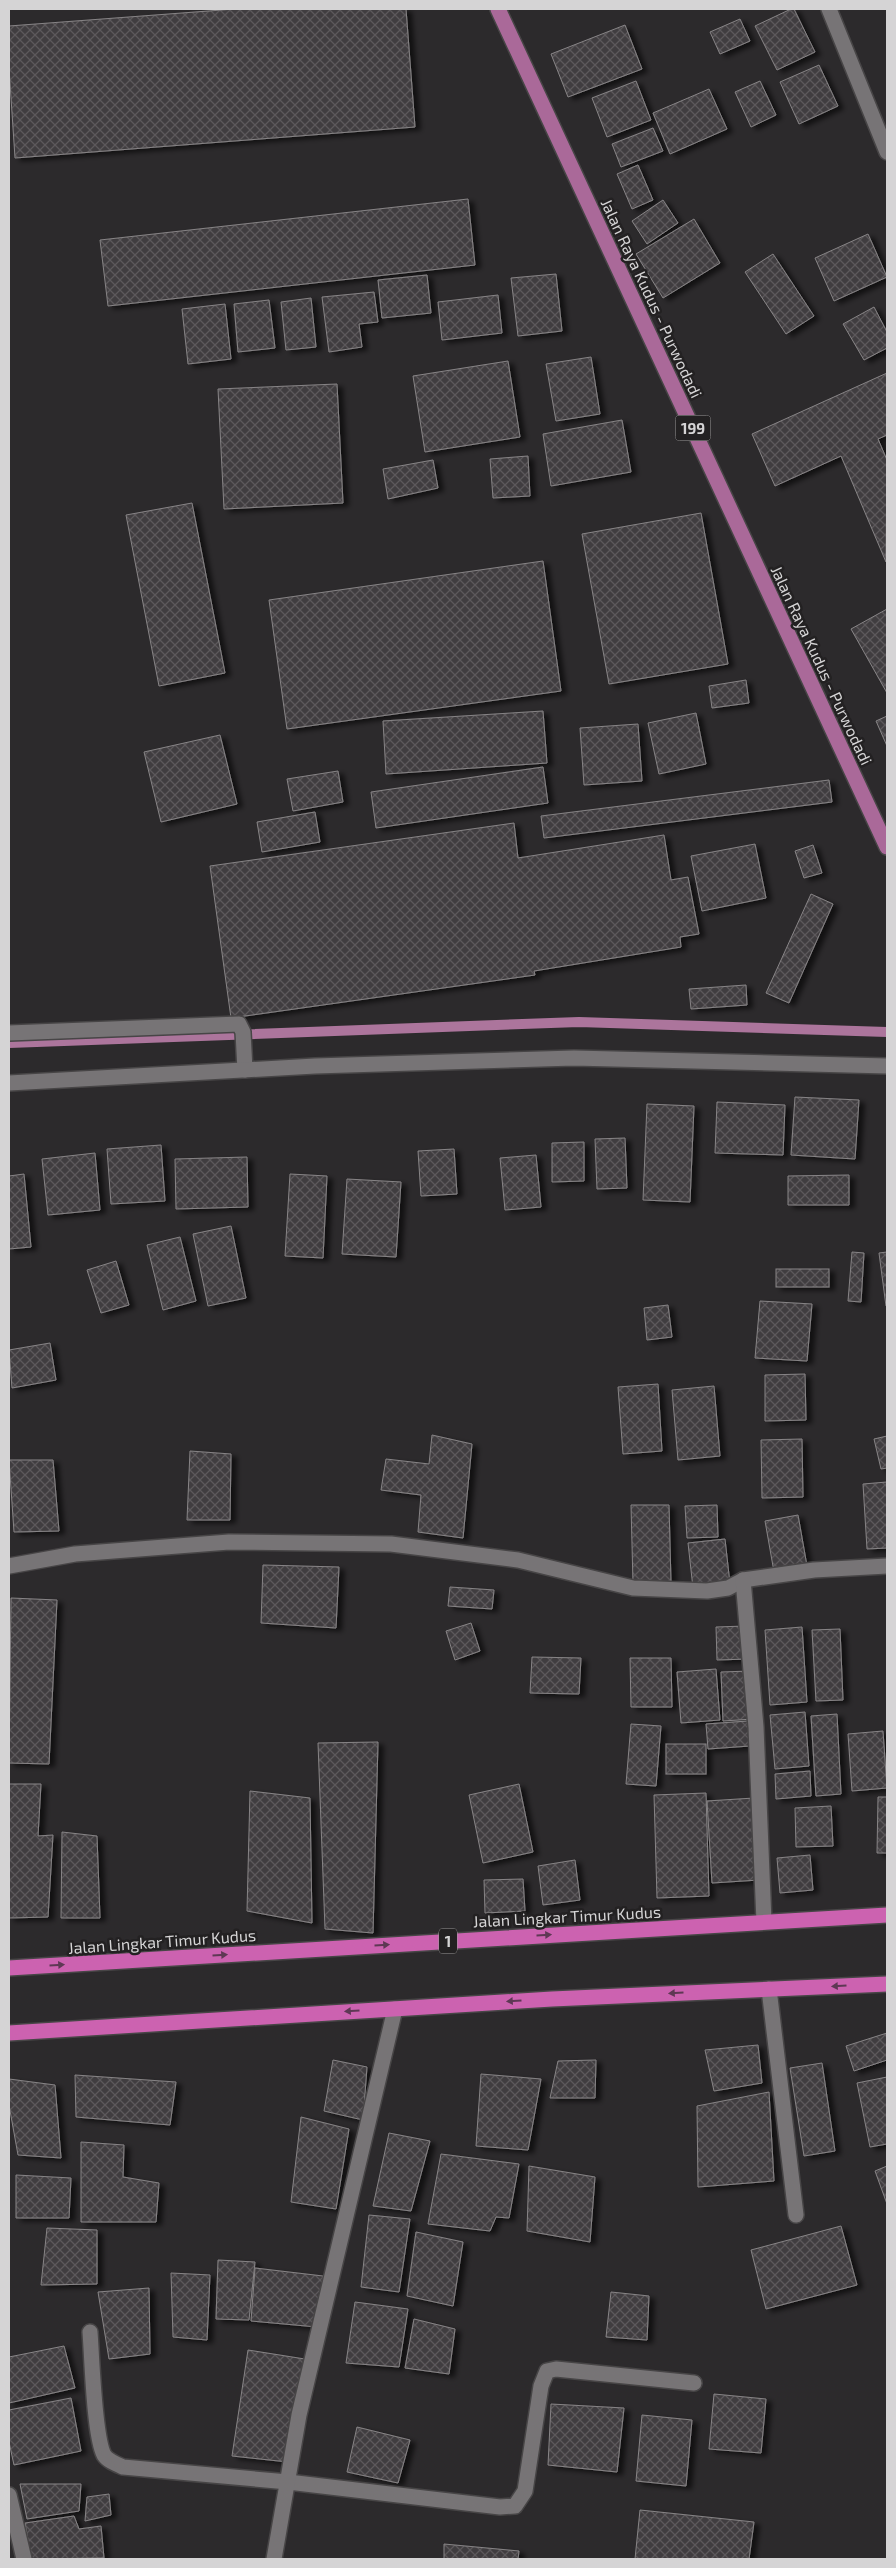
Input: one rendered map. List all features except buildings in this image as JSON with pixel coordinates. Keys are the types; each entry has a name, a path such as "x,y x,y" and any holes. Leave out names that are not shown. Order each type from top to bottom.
{"highway":[{"name":"Jalan Lingkar Timur Kudus","path":"9,1968 887,1915"},
{"path":"9,2033 395,2008 887,1984"}],"main road":[{"name":"Jalan Raya Kudus - Purwodadi","path":"498,9 887,847"}],"street":[{"path":"829,9 887,152"},
{"path":"9,1033 239,1024 243,1032 245,1066"},
{"path":"9,1083 245,1066 574,1058 887,1066"},
{"path":"9,1566 75,1554 229,1542 391,1544 518,1560 633,1588 707,1591 728,1588 743,1580 814,1570 887,1566"},
{"path":"743,1580 756,1727 764,1922"},
{"path":"769,1989 796,2215"},
{"path":"274,2559 299,2415 395,2008"},
{"path":"90,2332 97,2421 104,2456 113,2463 123,2467 288,2482 510,2507 519,2503 524,2491 541,2386 547,2371 556,2369 694,2384"},
{"path":"9,2495 24,2559"}],"waterway":[{"path":"9,1043 579,1022 887,1032"}]}
